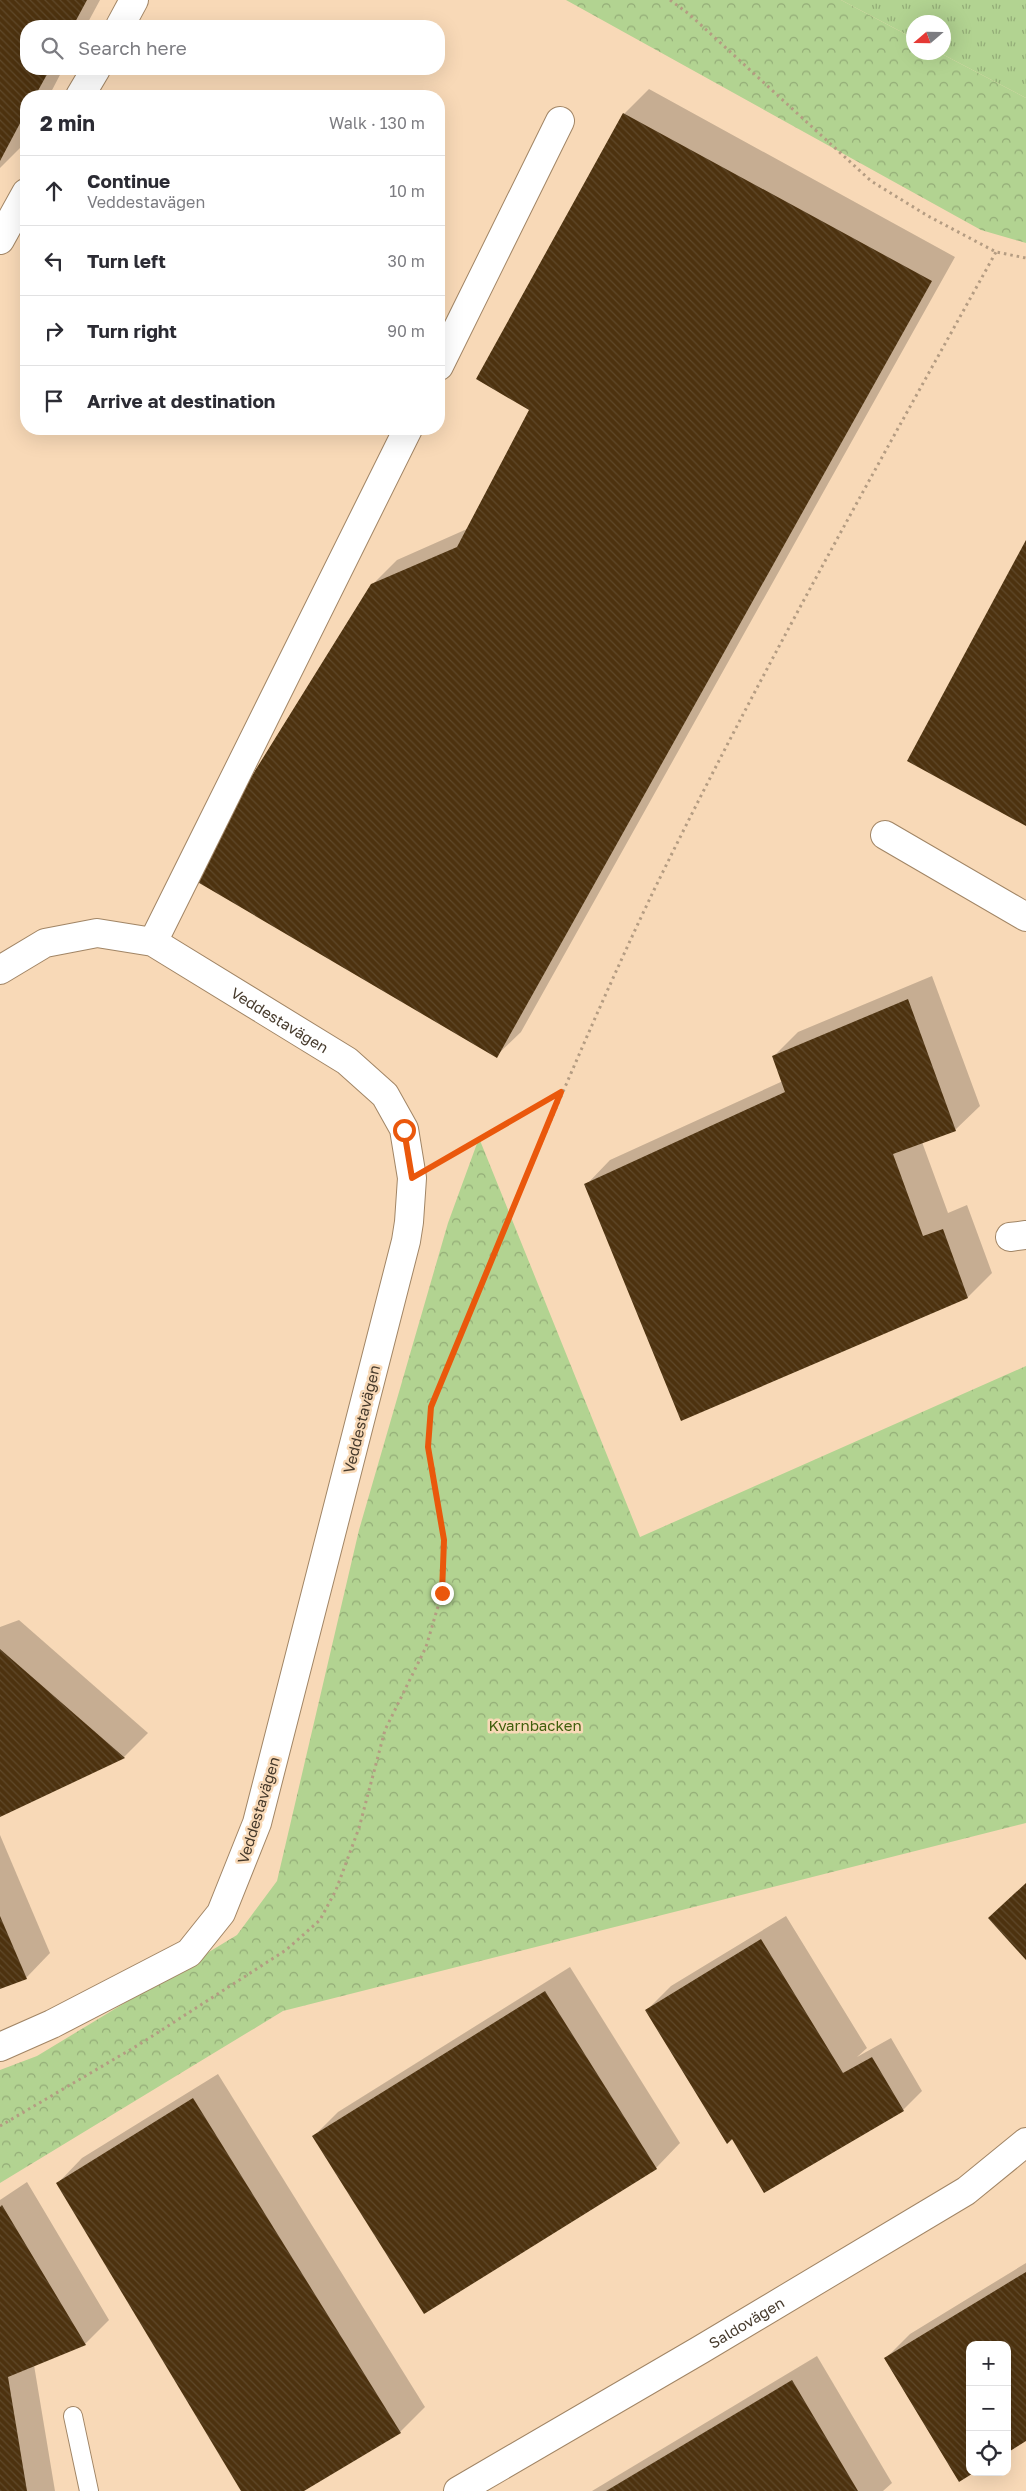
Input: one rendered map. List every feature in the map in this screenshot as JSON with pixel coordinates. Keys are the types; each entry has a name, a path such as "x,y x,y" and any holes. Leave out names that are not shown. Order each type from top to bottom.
{"street":[{"path":"123,20 134,0"},
{"path":"84,90 92,75"},
{"path":"445,354 560,121"},
{"path":"0,238 20,203"},
{"path":"153,942 405,435"},
{"path":"885,835 1026,917"},
{"name":"Veddestavägen","path":"0,970 45,943 97,933 153,942 272,1013 354,1066 385,1095 404,1130 412,1178 410,1222 406,1241 289,1702 256,1823 222,1913 189,1954 52,2024 0,2047"},
{"name":"Saldovägen","path":"458,2491 700,2350 966,2191 1026,2142"}],"lane":[{"path":"73,2416 89,2491"}],"path":[{"path":"670,0 689,14 870,181 928,216 996,252 1026,258"},
{"path":"0,2126 140,2044 286,1950 320,1920 336,1890 359,1828 385,1730 426,1647 442,1593 444,1540 428,1447 431,1407 561,1092 654,891 780,641 996,252"},
{"path":"412,1178 561,1092"}],"green space":[{"path":"566,0 841,0 906,34 906,60 951,59 1026,98 1026,243 981,230"},
{"path":"841,0 1026,0 1026,98 951,59 951,15 906,15 906,34"},
{"name":"Kvarnbacken","path":"479,1138 640,1537 1026,1366 1026,1823 283,2011 0,2183 0,2070 37,2056 237,1935 277,1881 359,1530 448,1223"}],"building":[{"path":"0,0 87,0 76,20 20,20 20,75 47,75 38,90 20,90 20,123 0,161"},
{"path":"623,113 932,281 497,1058 189,877 371,584 457,547 529,410 476,379"},
{"path":"1026,540 1026,826 907,761"},
{"path":"908,999 956,1131 893,1154 923,1236 943,1229 968,1298 681,1421 584,1184 785,1092 772,1056"},
{"path":"0,1649 125,1758 0,1817"},
{"path":"1026,1883 1026,1960 988,1918"},
{"path":"0,1916 27,1979 0,1989"},
{"path":"761,1939 843,2073 872,2057 904,2111 764,2193 732,2139 727,2144 645,2010"},
{"path":"545,1991 657,2169 424,2314 312,2136"},
{"path":"193,2098 401,2433 304,2491 241,2491 56,2183"},
{"path":"2,2205 86,2345 8,2377 27,2491 0,2491 0,2207"},
{"path":"1026,2272 1026,2441 1011,2450 1011,2341 966,2341 966,2476 969,2476 959,2482 884,2358"},
{"path":"792,2380 858,2491 606,2491"}],"route":[{"path":"404,1130 412,1178 561,1092 522,1191 431,1407 428,1447 444,1540 442,1593"}]}
